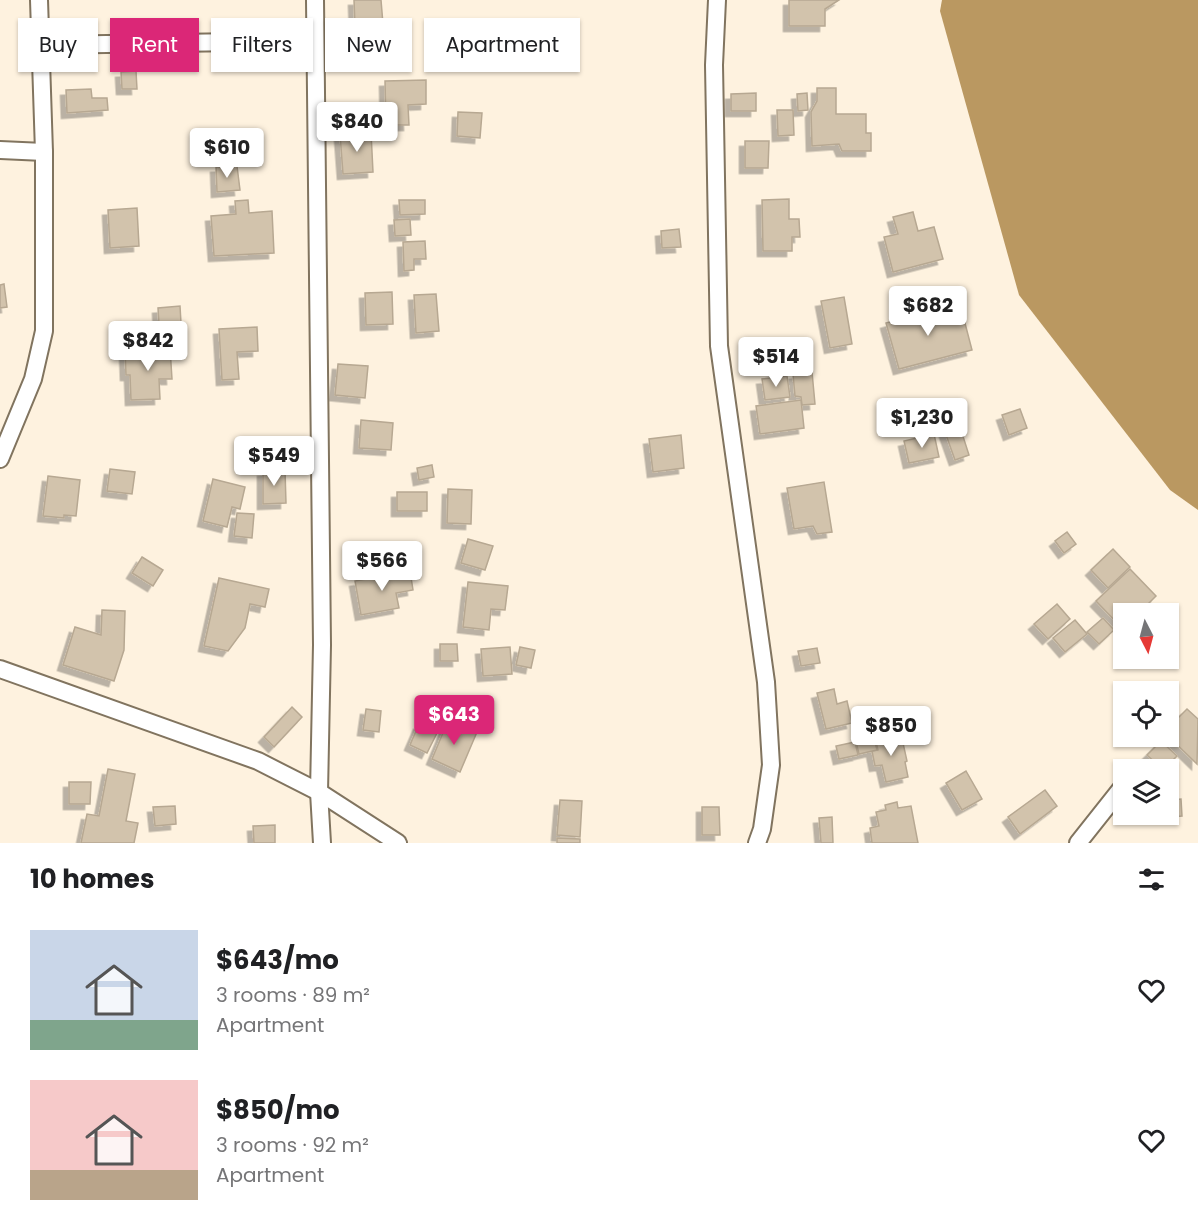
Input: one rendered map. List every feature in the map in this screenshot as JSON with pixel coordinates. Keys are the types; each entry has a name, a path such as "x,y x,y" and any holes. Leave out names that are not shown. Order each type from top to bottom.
{"street":[{"path":"39,0 40,18"},
{"path":"315,0 322,645 319,792 322,843"},
{"path":"717,0 714,65 718,346 766,682 771,765 762,829 757,843"},
{"path":"98,44 315,41"},
{"path":"0,459 33,378 44,330 42,72"},
{"path":"0,150 44,152"},
{"path":"0,669 258,761 319,792 399,843"},
{"path":"1078,843 1113,799"}],"shaded area":[{"path":"942,0 1198,0 1198,510 1170,490 1019,295 940,11"}],"building":[{"path":"354,0 381,0 382,18 355,18"},
{"path":"789,0 839,0 825,9 825,26 789,26"},
{"path":"121,72 136,72 137,89 122,89"},
{"path":"426,80 426,104 408,105 409,125 386,125 385,81"},
{"path":"817,88 836,88 836,114 866,114 866,133 871,133 871,151 842,151 839,144 812,146 811,112 817,101"},
{"path":"91,89 92,98 107,98 108,110 67,113 66,90"},
{"path":"756,93 756,111 731,111 731,94"},
{"path":"807,93 808,110 798,111 797,94"},
{"path":"348,108 350,127 335,128 334,109"},
{"path":"777,110 793,110 794,135 778,136"},
{"path":"458,112 482,113 480,138 457,136"},
{"path":"371,132 373,172 343,174 340,134"},
{"path":"745,141 769,141 768,168 745,168"},
{"path":"237,166 240,190 217,192 216,167"},
{"path":"789,199 789,219 799,219 800,237 792,237 792,251 763,251 762,200"},
{"path":"248,200 249,213 272,211 274,253 214,256 211,216 236,214 235,201"},
{"path":"399,200 425,200 425,214 400,215"},
{"path":"137,208 139,246 110,248 108,210"},
{"path":"913,212 918,231 934,227 943,259 893,272 884,237 898,234 893,217"},
{"path":"410,219 411,235 395,236 394,220"},
{"path":"679,229 681,247 662,248 661,231"},
{"path":"425,241 426,259 414,259 414,270 404,271 403,242"},
{"path":"4,284 7,307 0,308 0,285"},
{"path":"392,292 393,324 366,325 365,293"},
{"path":"436,294 439,331 416,333 414,295"},
{"path":"844,297 852,344 830,348 821,301"},
{"path":"926,305 930,317 961,308 972,350 899,369 886,323 915,315 913,308"},
{"path":"180,306 181,323 159,324 158,308"},
{"path":"257,327 258,351 237,352 239,379 222,380 219,329"},
{"path":"170,348 172,379 159,379 160,399 131,400 130,375 126,375 125,350"},
{"path":"338,364 368,366 365,398 335,395"},
{"path":"812,372 815,404 802,405 801,397 795,396 793,374"},
{"path":"787,376 790,397 765,400 762,379"},
{"path":"801,400 804,428 760,434 756,406"},
{"path":"1020,409 1027,428 1009,435 1002,415"},
{"path":"361,420 393,423 391,450 359,448"},
{"path":"960,427 969,455 955,460 945,432"},
{"path":"934,434 939,457 909,463 904,441"},
{"path":"681,435 684,468 653,472 649,439"},
{"path":"432,465 434,477 419,480 417,468"},
{"path":"110,469 135,472 132,494 107,491"},
{"path":"285,470 286,503 263,504 263,471"},
{"path":"48,476 80,480 76,516 64,515 64,518 43,516"},
{"path":"213,479 245,487 240,509 232,507 227,527 203,521"},
{"path":"824,482 832,532 817,534 813,526 794,529 787,488"},
{"path":"448,489 472,490 471,524 447,523"},
{"path":"397,492 427,492 427,511 397,511"},
{"path":"237,513 254,514 252,538 234,536"},
{"path":"1067,532 1076,544 1064,553 1055,541"},
{"path":"468,539 493,546 485,570 461,563"},
{"path":"1113,549 1130,567 1108,588 1091,570"},
{"path":"142,557 163,570 153,586 132,573"},
{"path":"1130,569 1156,596 1149,603 1113,603 1113,619 1096,601"},
{"path":"410,571 413,590 396,593 399,608 361,615 355,581"},
{"path":"219,578 269,589 265,607 250,604 245,628 228,651 204,646"},
{"path":"468,582 508,586 505,610 491,609 489,630 463,627"},
{"path":"1057,604 1070,619 1048,639 1034,624"},
{"path":"102,610 125,611 124,650 114,681 63,665 75,627 101,635"},
{"path":"1103,618 1113,629 1099,644 1087,632"},
{"path":"1075,620 1087,634 1065,652 1053,638"},
{"path":"440,644 457,644 458,661 440,661"},
{"path":"510,647 512,674 483,676 481,649"},
{"path":"520,647 535,650 531,668 516,665"},
{"path":"817,648 820,663 801,666 798,651"},
{"path":"834,689 837,704 847,701 852,723 826,729 817,693"},
{"path":"292,707 302,717 274,747 264,737"},
{"path":"366,709 381,711 379,732 363,730"},
{"path":"1187,709 1198,719 1197,764 1179,747 1179,717"},
{"path":"448,721 477,732 460,772 432,759"},
{"path":"419,724 437,733 427,753 410,745"},
{"path":"898,732 907,761 905,762 908,777 886,782 882,765 875,766 872,751 878,750 875,738"},
{"path":"874,738 877,750 859,754 856,742"},
{"path":"855,742 858,755 839,759 836,746"},
{"path":"1155,747 1167,747 1177,756 1174,759 1151,759 1147,755"},
{"path":"108,769 135,774 126,821 138,823 134,843 81,843 87,814 99,816"},
{"path":"966,771 982,799 962,810 946,783"},
{"path":"69,782 91,782 90,804 69,804"},
{"path":"1045,790 1057,806 1020,834 1008,817"},
{"path":"1179,799 1181,799 1182,816 1179,816"},
{"path":"560,800 582,801 580,837 557,835"},
{"path":"897,802 898,808 911,806 918,843 872,843 870,828 879,826 876,812 886,810 885,805"},
{"path":"175,806 176,824 155,826 153,807"},
{"path":"702,807 719,807 720,835 702,835"},
{"path":"832,817 833,843 821,843 819,818"},
{"path":"275,825 275,843 254,843 253,826"},
{"path":"557,838 580,839 580,843 557,843"}]}
